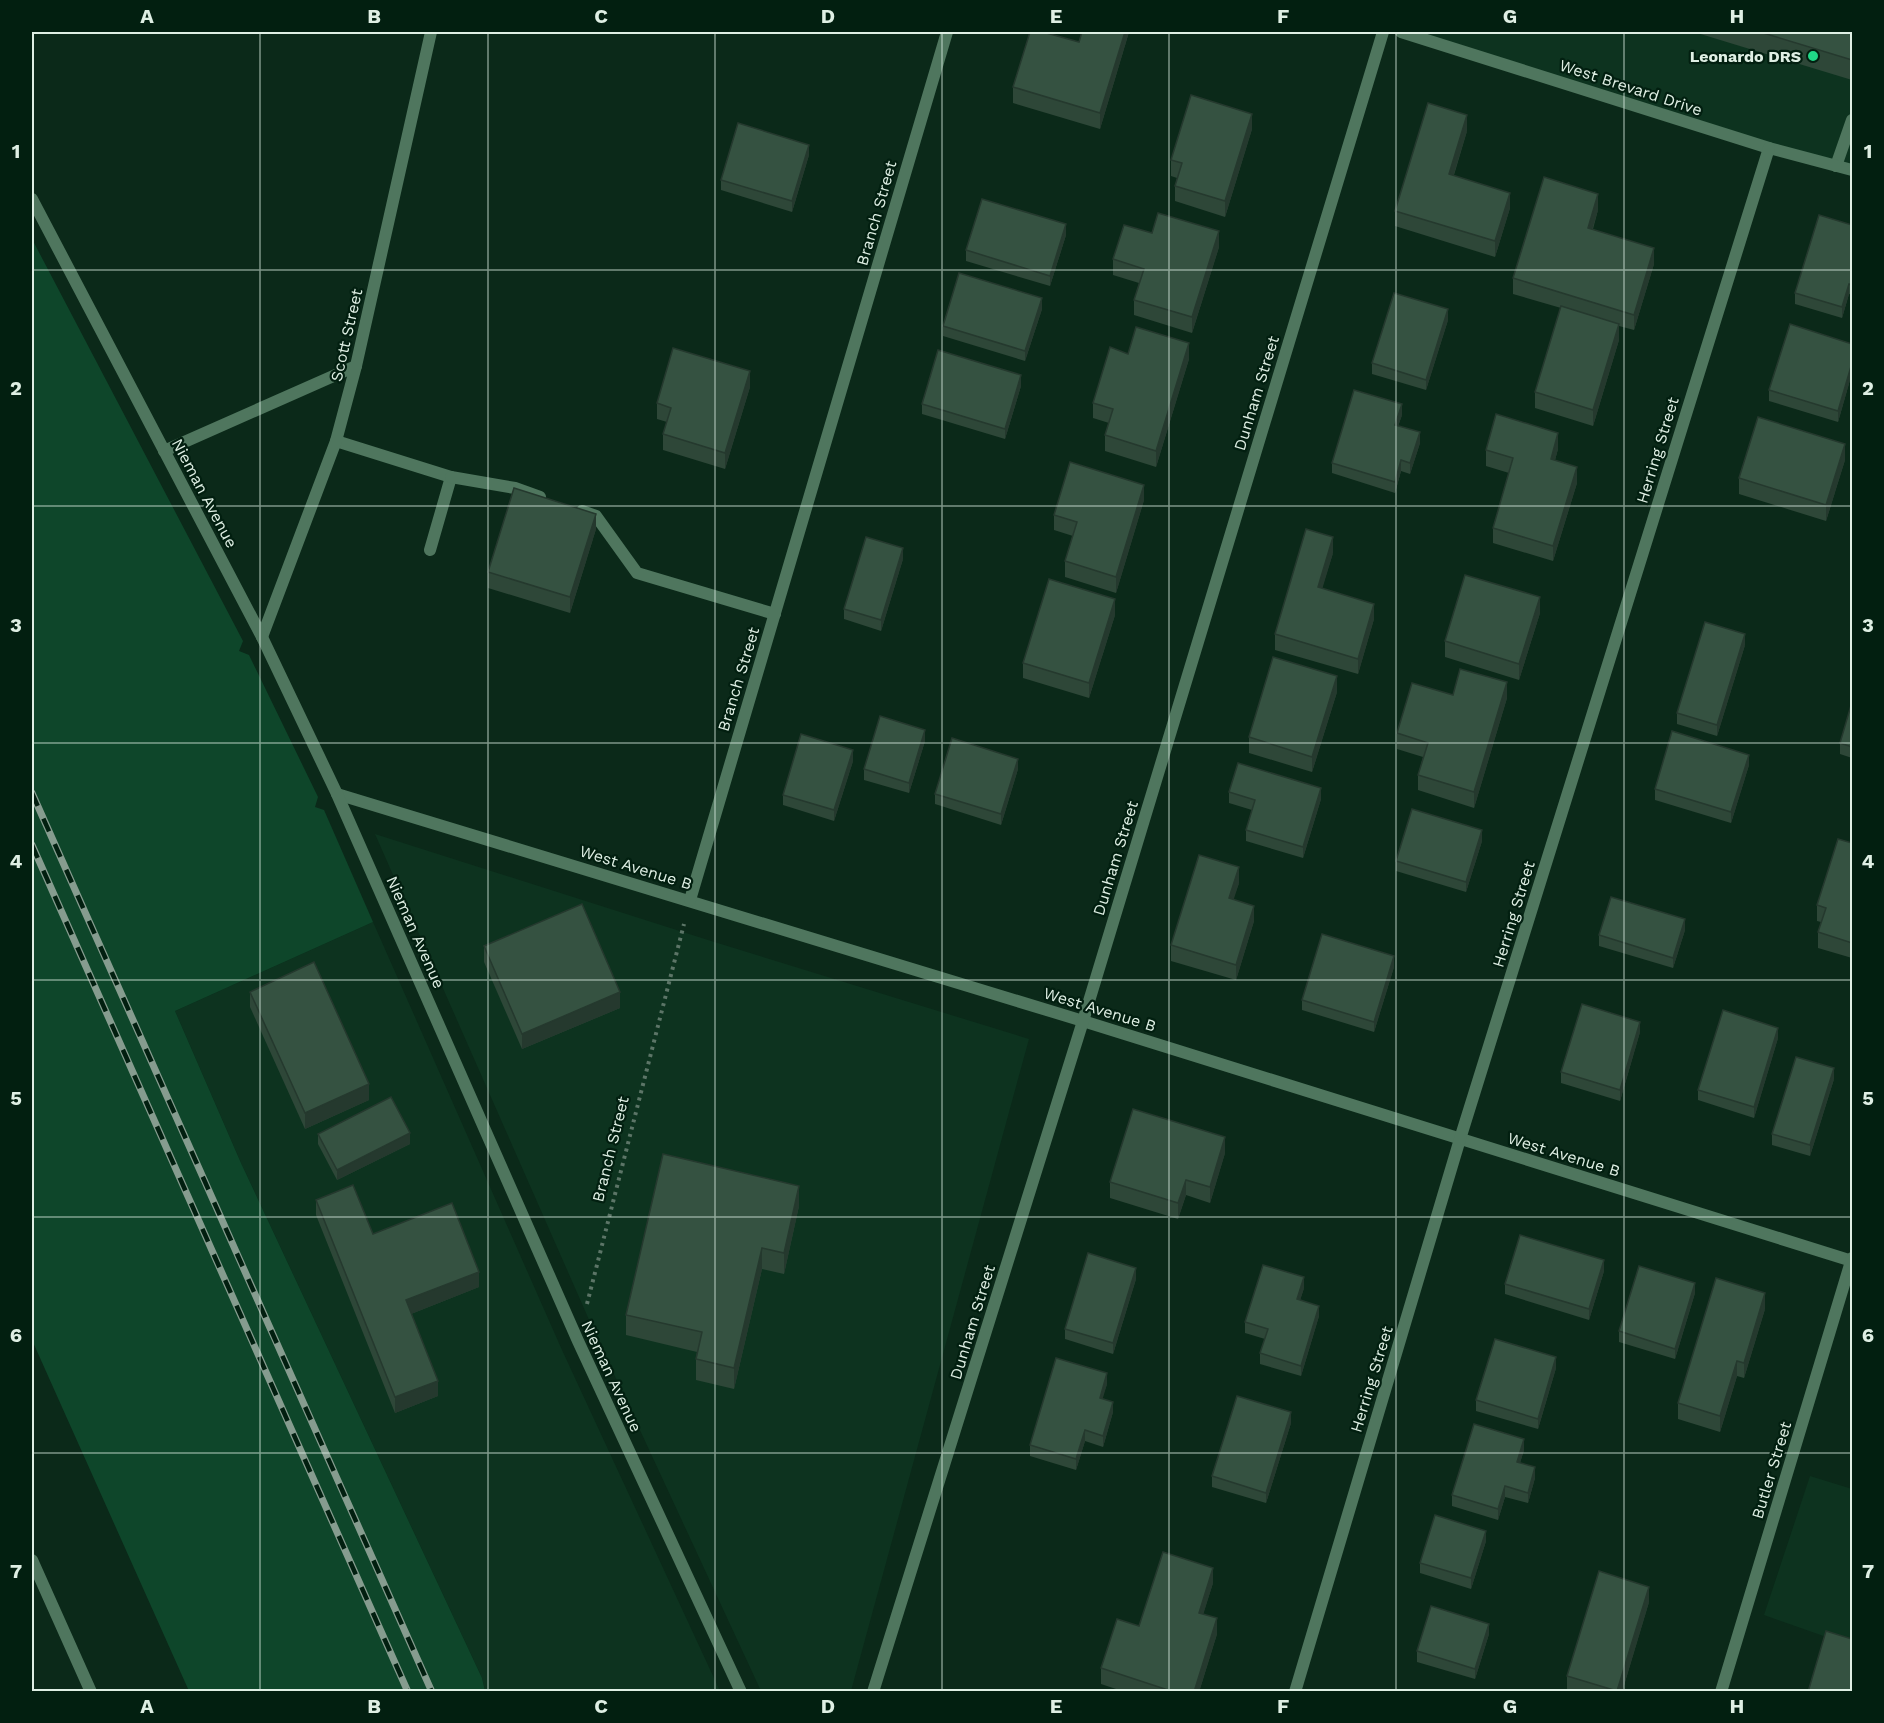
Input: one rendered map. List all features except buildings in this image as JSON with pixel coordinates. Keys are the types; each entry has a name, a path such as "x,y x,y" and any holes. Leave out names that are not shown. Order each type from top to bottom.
{"street":[{"name":"Scott Street","path":"262,637 336,441 356,366 431,32"},
{"name":"Branch Street","path":"690,900 947,32"},
{"name":"Dunham Street","path":"873,1692 1083,1021 1383,32"},
{"name":"West Brevard Drive","path":"1401,32 1769,148 1852,171"},
{"path":"1836,166 1852,120"},
{"name":"Herring Street","path":"1295,1692 1460,1138 1769,148"},
{"name":"Nieman Avenue","path":"32,199 262,637 337,794 578,1341 741,1692"},
{"path":"164,451 356,366"},
{"path":"336,441 451,477 515,488 596,516 637,573 775,614"},
{"path":"430,550 451,477"},
{"name":"West Avenue B","path":"337,794 690,900 1852,1260"},
{"name":"Butler Street","path":"1721,1692 1852,1260"},
{"path":"32,1560 91,1692"}],"path":[{"name":"Branch Street","path":"578,1341 690,900"}],"shaded area":[{"path":"1401,32 1852,32 1852,171"},
{"path":"32,239 243,641 239,651 249,655 318,797 315,807 324,810 373,922 175,1011 241,1163 482,1678 485,1691 189,1691 32,1340"},
{"path":"375,834 1029,1039 851,1691 761,1691 594,1331"},
{"path":"373,922 562,1350 720,1691 485,1691 482,1678 241,1163 175,1011"},
{"path":"1810,1476 1852,1489 1852,1646 1764,1615"}],"railway":[{"path":"32,793 432,1692"},
{"path":"32,845 408,1692"}],"place":[{"name":"Leonardo DRS","path":"1813,56"}]}
